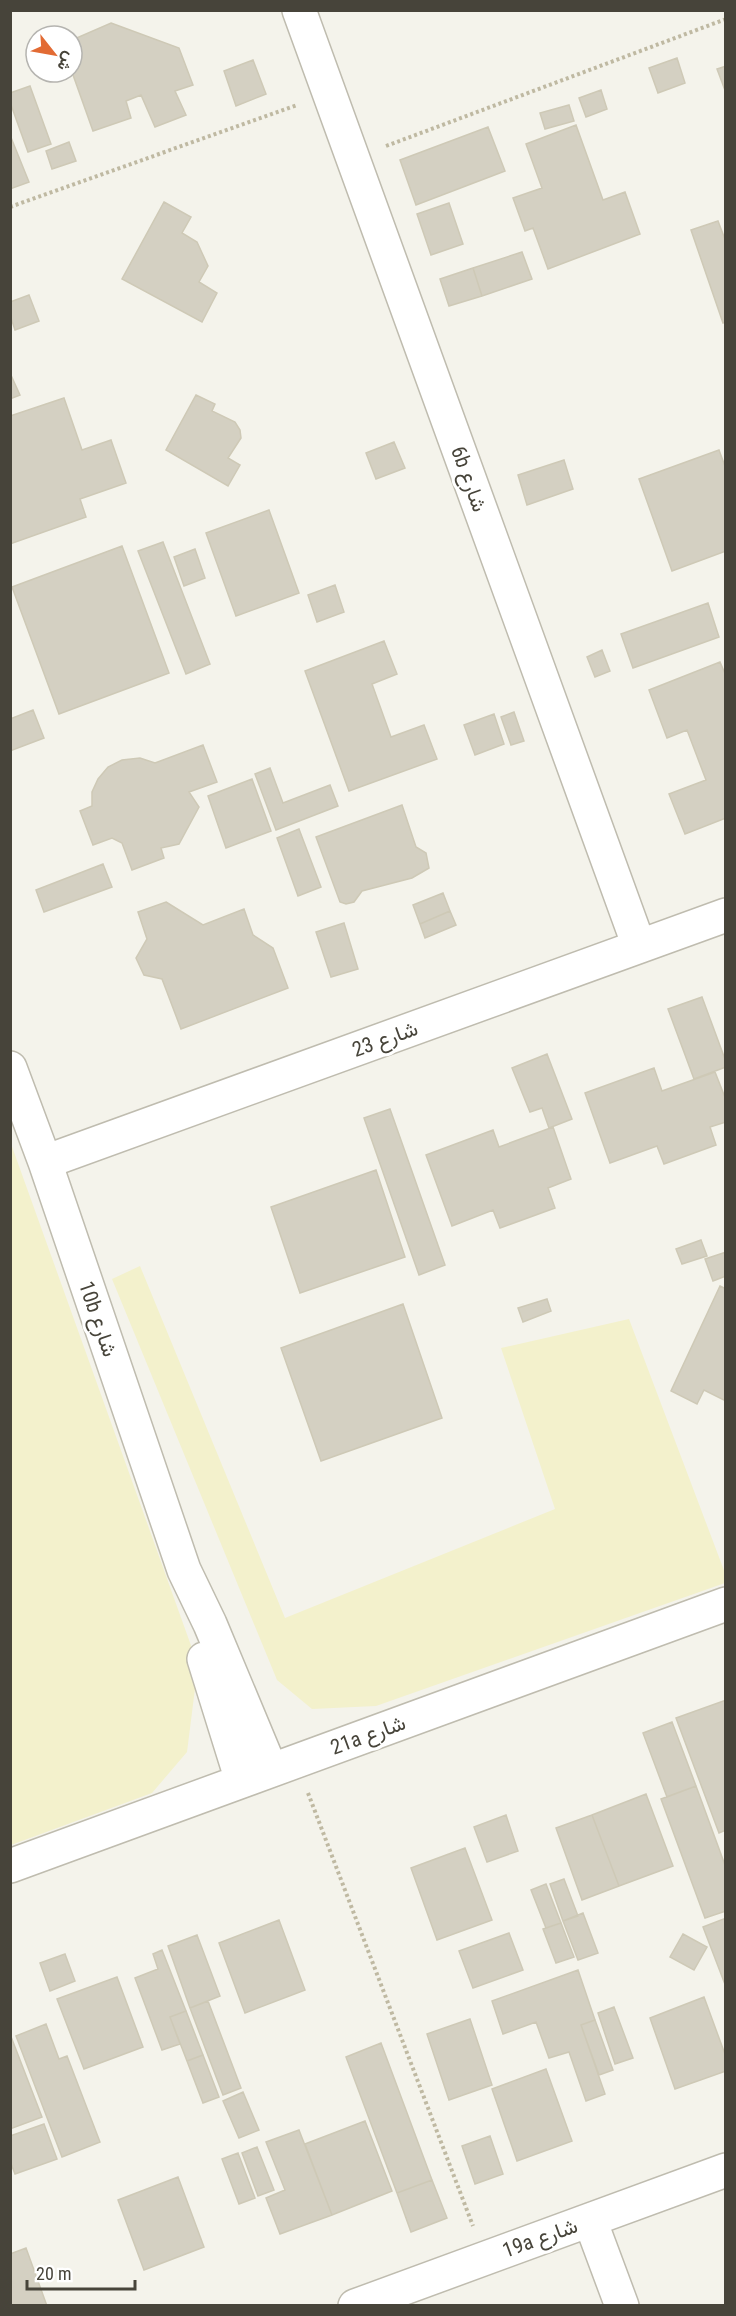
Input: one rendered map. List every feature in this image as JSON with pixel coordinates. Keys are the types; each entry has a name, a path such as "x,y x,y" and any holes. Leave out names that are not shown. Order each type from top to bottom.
{"street":[{"name":"6b شارع","path":"299,10 639,946"},
{"name":"شارع 23","path":"45,1162 726,915"},
{"name":"10b شارع","path":"10,1068 45,1162 184,1570 186,1593 195,1627 270,1771"},
{"name":"21a شارع","path":"10,1866 726,1604"},
{"name":"19a شارع","path":"355,2306 726,2170"},
{"path":"590,2220 622,2306"}],"path":[{"path":"353,159 726,19"},
{"path":"10,207 329,93"},
{"path":"270,1771 485,2258"}],"sand":[{"path":"10,1141 198,1665 187,1752 152,1793 11,1845"},
{"path":"140,1266 285,1618 555,1509 501,1348 629,1319 725,1573 725,1583 376,1706 312,1709 277,1680 112,1279"}],"building":[{"path":"111,23 179,48 193,85 175,91 186,115 155,127 141,95 126,101 131,118 93,131 76,84 84,84 84,35"},
{"path":"677,58 685,83 658,93 649,68"},
{"path":"253,60 266,94 236,106 224,71"},
{"path":"726,66 726,93 717,69"},
{"path":"30,86 51,144 28,152 10,102 10,93"},
{"path":"601,90 607,109 586,117 579,98"},
{"path":"569,105 574,121 545,129 540,113"},
{"path":"576,125 603,200 625,192 640,234 548,269 533,228 525,231 513,198 542,188 526,144"},
{"path":"488,127 505,171 416,205 400,160"},
{"path":"10,135 29,182 10,189"},
{"path":"69,142 76,161 52,169 46,151"},
{"path":"164,202 191,217 182,233 197,242 208,266 199,282 217,293 202,322 122,279"},
{"path":"449,203 463,244 431,255 417,214"},
{"path":"718,221 726,242 726,322 723,323 691,230"},
{"path":"522,252 532,279 482,296 473,268"},
{"path":"473,268 482,296 449,306 440,279"},
{"path":"29,295 39,321 15,330 10,315 10,302"},
{"path":"10,373 20,395 10,399"},
{"path":"196,395 215,404 212,411 235,422 240,430 241,438 228,458 240,465 228,486 166,450"},
{"path":"64,398 82,450 111,440 126,483 80,499 86,517 10,544 10,416"},
{"path":"394,442 405,468 376,479 366,453"},
{"path":"719,450 726,469 726,551 672,571 639,479"},
{"path":"564,460 573,489 527,505 518,475"},
{"path":"269,510 299,593 236,616 206,533"},
{"path":"163,542 210,664 186,674 138,551"},
{"path":"122,546 169,673 59,714 12,587"},
{"path":"195,549 205,578 184,586 174,557"},
{"path":"335,585 344,612 317,622 308,595"},
{"path":"708,603 719,637 633,668 621,634"},
{"path":"384,641 397,674 372,684 391,737 424,725 437,759 349,791 305,671"},
{"path":"602,650 610,671 595,677 587,657"},
{"path":"720,662 726,676 726,818 685,834 669,794 706,780 687,730 667,738 649,690"},
{"path":"33,710 44,738 10,751 10,719"},
{"path":"514,712 524,741 511,745 501,717"},
{"path":"494,714 504,744 475,755 464,725"},
{"path":"203,745 217,782 189,792 199,807 179,844 161,848 164,858 132,870 122,843 112,838 93,845 80,811 92,806 92,792 98,779 108,767 122,760 140,758 155,763"},
{"path":"270,768 283,803 330,785 338,806 276,830 255,774"},
{"path":"252,779 271,831 226,848 208,796"},
{"path":"402,805 416,847 426,853 429,868 412,878 362,891 354,902 346,904 340,902 316,837"},
{"path":"299,829 321,887 298,896 277,838"},
{"path":"103,864 112,887 44,912 36,890"},
{"path":"443,893 450,911 420,924 413,905"},
{"path":"166,902 203,925 244,909 253,935 273,948 288,988 181,1029 162,979 144,975 136,958 147,939 138,912"},
{"path":"450,911 456,925 425,938 420,924"},
{"path":"344,923 358,969 331,977 316,932"},
{"path":"702,997 726,1067 694,1079 668,1009"},
{"path":"547,1054 572,1119 549,1128 542,1108 530,1112 512,1068"},
{"path":"654,1068 662,1091 715,1072 726,1100 726,1122 710,1127 716,1145 664,1164 657,1146 610,1163 585,1093"},
{"path":"390,1109 445,1265 419,1275 364,1118"},
{"path":"553,1127 571,1179 548,1188 555,1208 500,1228 493,1210 452,1226 426,1155 493,1130 499,1147"},
{"path":"376,1170 405,1257 300,1293 271,1207"},
{"path":"701,1240 707,1256 682,1264 676,1249"},
{"path":"726,1252 726,1276 713,1281 705,1259"},
{"path":"720,1286 726,1289 726,1401 704,1390 697,1404 671,1391"},
{"path":"547,1299 551,1311 523,1322 518,1308"},
{"path":"403,1304 442,1418 321,1461 281,1348"},
{"path":"726,1700 726,1830 719,1833 676,1718"},
{"path":"672,1722 696,1786 667,1797 643,1733"},
{"path":"696,1786 726,1868 726,1911 705,1918 661,1799"},
{"path":"646,1794 673,1866 619,1886 592,1815"},
{"path":"506,1815 518,1851 487,1862 474,1827"},
{"path":"592,1815 619,1886 582,1900 556,1828"},
{"path":"465,1848 492,1920 437,1940 411,1868"},
{"path":"564,1879 578,1916 563,1921 550,1884"},
{"path":"546,1884 561,1923 546,1928 531,1890"},
{"path":"583,1913 598,1953 578,1960 563,1921"},
{"path":"726,1918 726,1987 703,1927"},
{"path":"279,1920 305,1990 245,2013 219,1943"},
{"path":"561,1923 574,1957 556,1963 543,1929"},
{"path":"509,1933 523,1970 473,1988 459,1951"},
{"path":"683,1934 707,1947 694,1970 670,1957"},
{"path":"197,1935 220,1996 190,2008 168,1946"},
{"path":"162,1950 186,2011 170,2017 180,2044 162,2050 135,1978 158,1969 153,1954"},
{"path":"65,1954 75,1981 50,1991 40,1963"},
{"path":"578,1970 595,2020 581,2025 605,2094 586,2101 569,2052 549,2058 536,2022 503,2034 492,2001"},
{"path":"117,1977 143,2047 84,2069 57,1999"},
{"path":"704,1997 726,2057 726,2071 675,2089 650,2018"},
{"path":"208,2001 241,2088 223,2095 190,2008"},
{"path":"614,2007 633,2058 615,2064 598,2013"},
{"path":"186,2011 203,2055 187,2061 170,2017"},
{"path":"470,2019 492,2085 449,2100 427,2034"},
{"path":"595,2020 613,2070 599,2075 581,2025"},
{"path":"46,2024 59,2059 67,2056 100,2142 62,2157 16,2036"},
{"path":"10,2034 42,2117 10,2129"},
{"path":"381,2043 432,2180 397,2193 346,2057"},
{"path":"203,2055 219,2097 203,2103 187,2061"},
{"path":"546,2069 572,2141 517,2161 492,2089"},
{"path":"243,2092 259,2130 239,2138 223,2101"},
{"path":"365,2121 392,2191 332,2215 305,2144"},
{"path":"44,2124 57,2159 15,2174 10,2161 10,2136"},
{"path":"299,2130 332,2215 280,2234 266,2198 285,2190 266,2142"},
{"path":"490,2136 503,2174 475,2184 462,2146"},
{"path":"257,2147 274,2190 258,2196 242,2153"},
{"path":"238,2153 255,2198 239,2204 222,2159"},
{"path":"178,2177 204,2247 144,2270 118,2200"},
{"path":"432,2180 447,2218 411,2232 397,2193"},
{"path":"26,2248 47,2306 10,2306 10,2254"}]}
